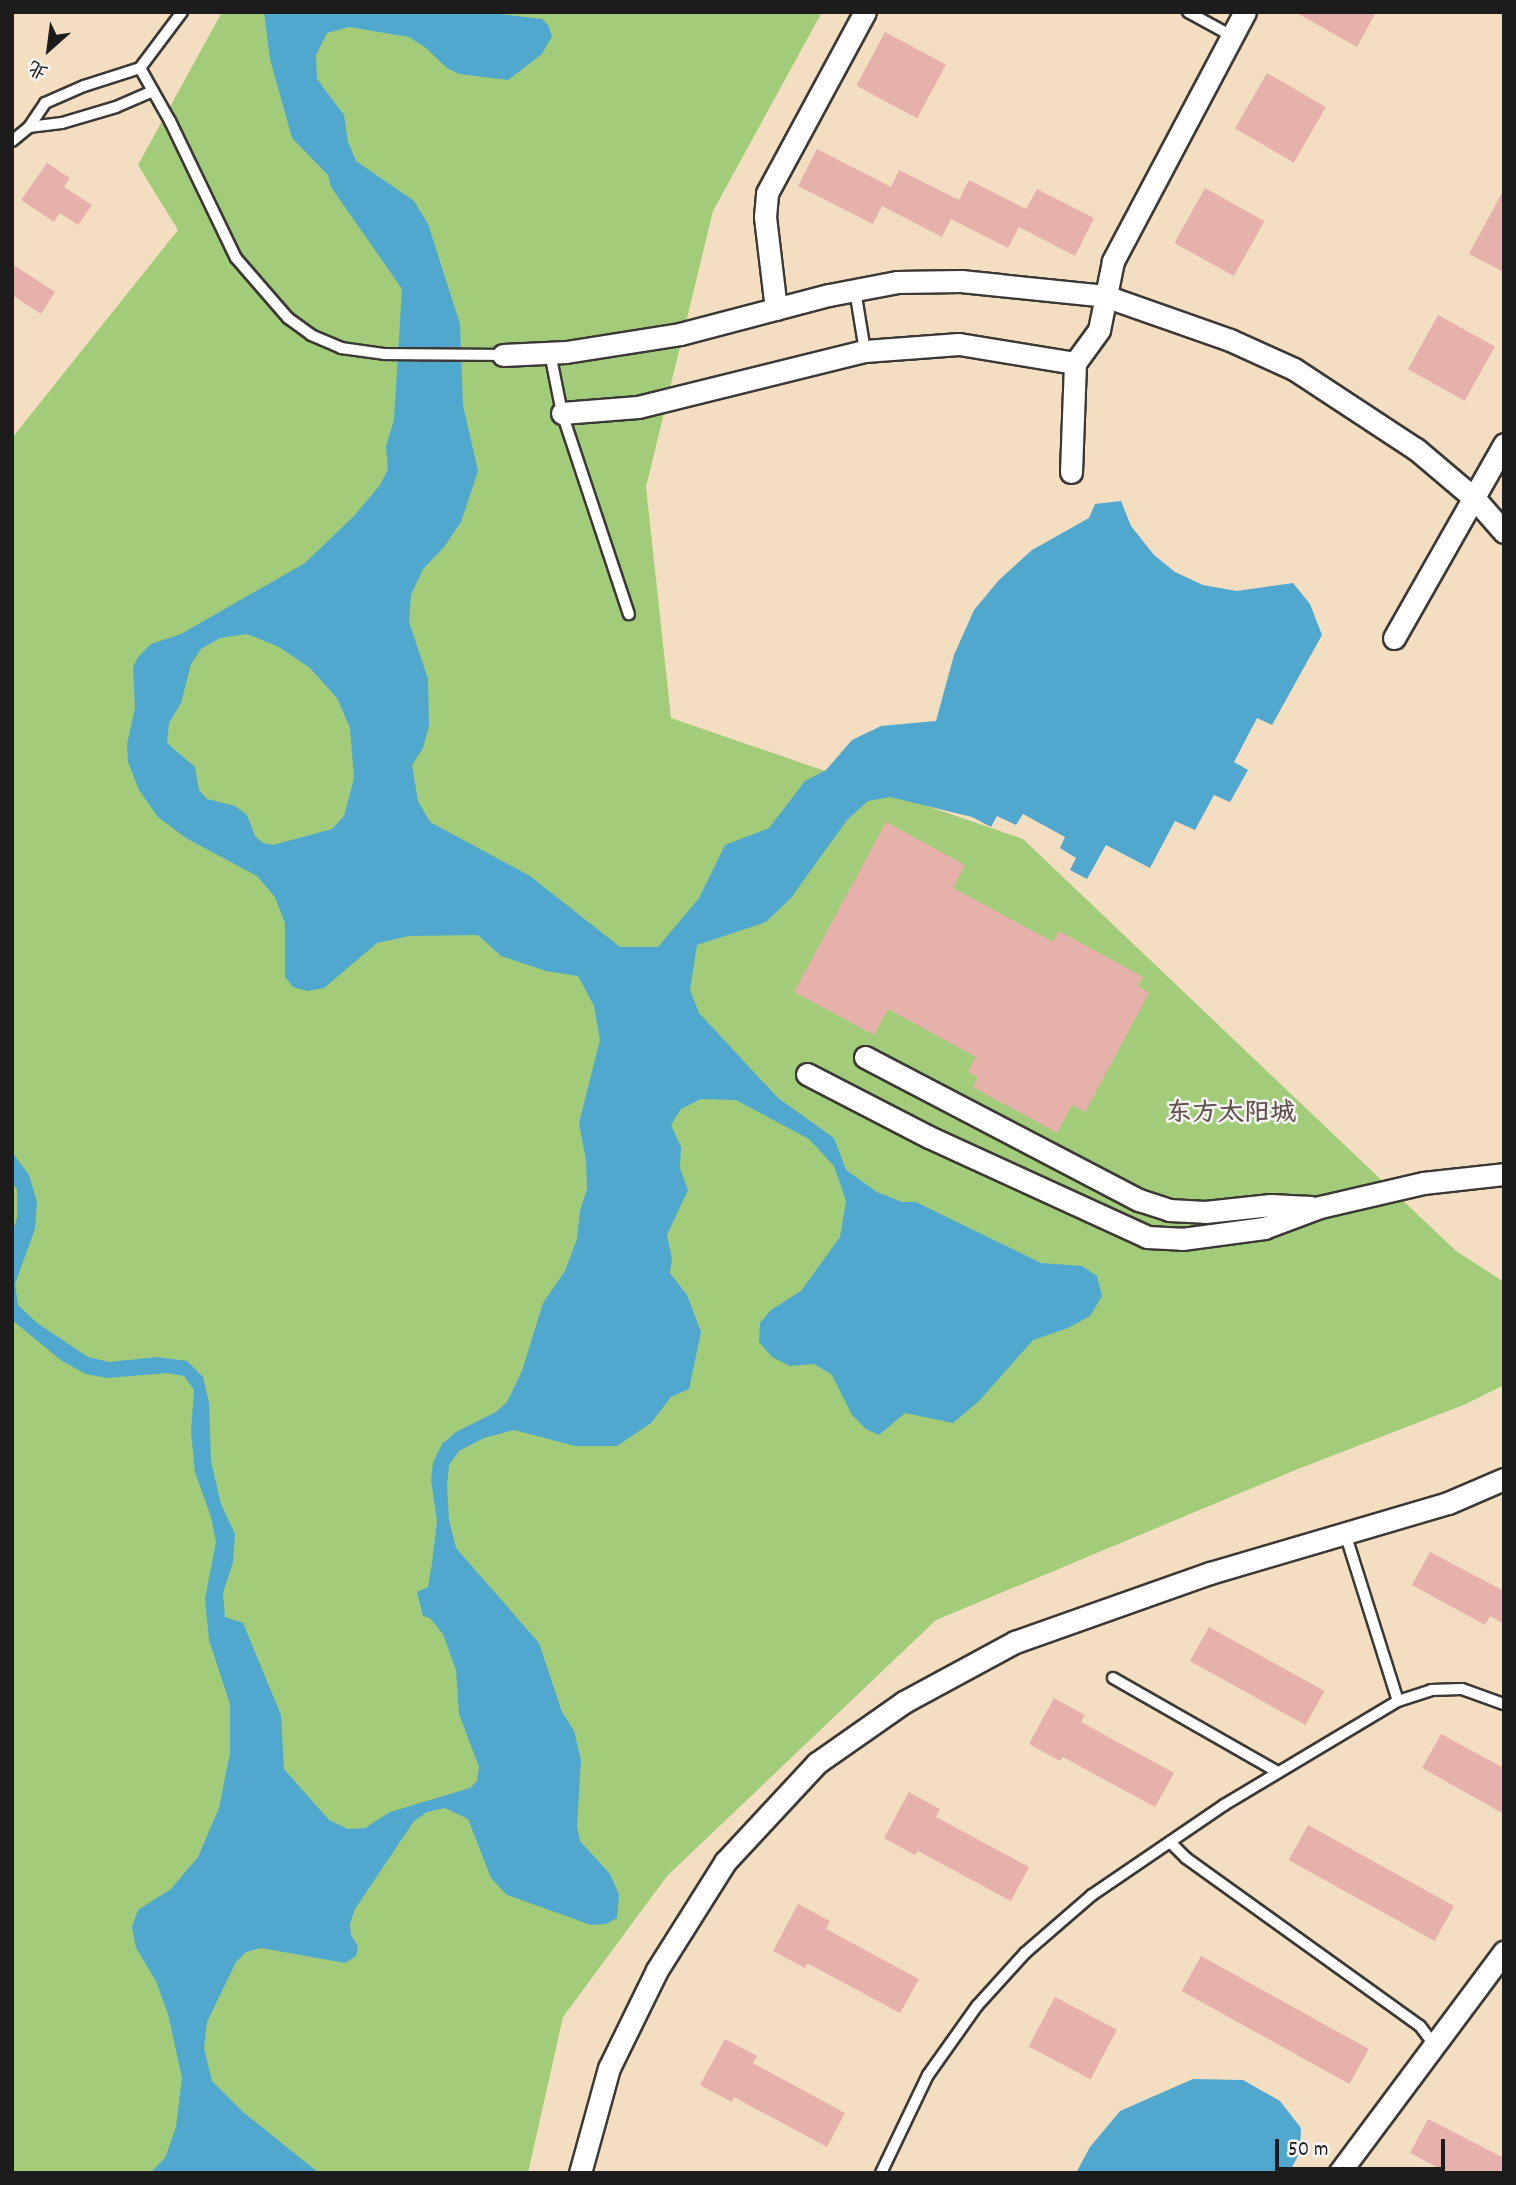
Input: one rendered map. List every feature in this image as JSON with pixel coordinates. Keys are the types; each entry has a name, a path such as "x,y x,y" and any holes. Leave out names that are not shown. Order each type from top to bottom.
{"street":[{"path":"776,309 765,217 767,193 865,12"},
{"path":"1071,472 1075,363 1099,330 1113,261 1245,12"},
{"path":"503,355 550,353 680,334 897,282 961,281 1105,296 1230,340 1294,369 1416,449 1475,499 1504,532"},
{"path":"562,413 638,407 865,351 959,344 1075,363"},
{"path":"1394,638 1504,444"},
{"path":"865,1056 1139,1200 1170,1210 1205,1212 1271,1205 1320,1207"},
{"path":"807,1074 929,1137 1147,1237 1182,1239 1265,1228 1320,1207 1423,1183 1504,1174"},
{"path":"580,2173 608,2068 657,1969 725,1862 817,1763 904,1702 1015,1642 1210,1573 1448,1503 1504,1479"},
{"path":"1339,2173 1436,2047 1504,1952"}],"lane":[{"path":"12,141 29,127 45,103 84,86 140,68 182,12"},
{"path":"1188,12 1232,36"},
{"path":"140,68 236,258 288,318 311,335 341,348 384,354 503,355"},
{"path":"29,127 62,123 116,107 153,91"},
{"path":"855,290 865,351"},
{"path":"550,353 562,413 629,614"},
{"path":"1345,1533 1398,1700"},
{"path":"1113,1678 1278,1772"},
{"path":"881,2173 928,2075 977,2006 1025,1953 1093,1895 1278,1772 1398,1700 1431,1690 1462,1689 1504,1704"},
{"path":"1170,1842 1186,1858 1420,2026 1436,2047"}],"green space":[{"path":"222,12 822,12 713,211 646,487 671,718 1023,839 1456,1251 1504,1282 1504,1385 1466,1404 1298,1469 936,1620 667,1876 563,2017 528,2173 12,2173 12,438 178,230 138,165"}],"water":[{"path":"264,12 484,12 542,19 548,25 552,36 542,54 508,80 459,74 447,68 426,48 409,37 349,27 327,33 316,55 317,79 344,115 348,142 356,161 414,201 428,224 460,324 463,405 478,471 461,522 444,547 423,569 411,595 409,622 428,679 429,726 423,748 412,765 418,801 430,822 530,876 620,947 658,947 699,898 725,845 769,828 805,781 826,770 852,740 881,726 936,721 954,655 974,610 999,580 1032,550 1089,518 1095,504 1121,501 1131,526 1154,555 1175,572 1203,585 1236,591 1293,583 1310,604 1322,635 1272,725 1257,718 1234,762 1248,770 1230,802 1214,795 1195,830 1175,821 1150,868 1106,845 1087,879 1070,870 1076,858 1060,848 1065,837 1023,814 1016,825 997,816 991,827 972,817 890,797 868,801 847,820 791,898 766,922 697,945 690,990 699,1013 778,1098 834,1138 846,1170 877,1192 902,1202 916,1202 1041,1263 1082,1266 1097,1276 1102,1296 1090,1316 1068,1328 1033,1340 979,1401 953,1423 905,1413 879,1435 866,1429 852,1415 832,1375 814,1364 790,1366 772,1357 759,1342 760,1323 771,1310 801,1291 840,1237 846,1201 834,1166 809,1139 736,1100 701,1099 681,1109 671,1125 681,1147 680,1168 688,1190 667,1235 672,1258 670,1273 687,1295 701,1332 689,1389 671,1397 651,1423 617,1446 575,1446 514,1430 484,1438 459,1451 449,1465 447,1486 449,1520 456,1548 539,1643 562,1712 574,1731 581,1760 577,1827 580,1841 610,1874 619,1895 617,1918 606,1924 591,1925 507,1895 491,1878 468,1819 445,1808 427,1812 414,1821 355,1909 350,1924 351,1935 358,1946 356,1956 345,1963 261,1948 246,1952 236,1962 207,2022 204,2048 212,2081 243,2112 319,2173 150,2173 165,2158 176,2127 182,2078 168,2014 156,1981 136,1948 132,1927 138,1910 171,1889 198,1857 219,1808 230,1753 230,1704 209,1640 205,1599 216,1542 211,1517 195,1472 191,1432 194,1390 184,1376 167,1373 107,1378 86,1374 62,1361 12,1320 12,1233 17,1218 17,1190 12,1182 12,1152 29,1175 37,1202 35,1229 15,1284 18,1305 37,1323 88,1357 109,1362 157,1357 187,1361 203,1377 209,1403 211,1461 221,1504 235,1534 233,1562 223,1593 225,1617 243,1623 281,1715 284,1769 329,1820 348,1829 365,1828 390,1812 470,1788 477,1781 479,1767 459,1714 456,1670 443,1634 430,1618 423,1616 417,1592 428,1587 432,1563 437,1521 431,1480 433,1463 442,1444 456,1432 496,1412 507,1402 522,1371 543,1303 565,1271 577,1239 580,1211 587,1189 586,1160 579,1123 600,1040 594,1006 578,976 546,971 501,956 478,935 409,936 377,943 324,988 307,991 293,987 285,977 285,923 275,897 257,876 186,838 158,817 139,790 128,762 127,744 135,708 133,667 138,657 151,644 181,634 305,563 354,516 380,485 388,469 386,447 394,419 402,289 331,187 328,175 292,138 270,59","holes":["247,634 279,647 310,668 337,698 350,728 354,778 344,816 332,829 273,845 263,843 255,836 247,815 235,806 207,799 199,790 195,767 167,743 169,723 181,703 191,664 201,649 220,638"]},
{"path":"1193,2079 1243,2080 1280,2101 1301,2128 1300,2152 1289,2173 1076,2173 1090,2147 1120,2111"}],"building":[{"path":"1295,12 1376,12 1357,47"},
{"path":"885,32 946,64 917,118 856,86"},
{"path":"1267,73 1326,107 1294,162 1235,128"},
{"path":"817,149 891,187 899,170 959,200 969,180 1026,209 1037,189 1094,218 1075,256 1019,227 1008,248 951,219 942,237 882,206 873,224 798,186"},
{"path":"47,163 70,178 64,187 92,205 78,225 60,213 54,222 21,200"},
{"path":"1205,188 1264,221 1234,276 1174,243"},
{"path":"1504,189 1504,272 1469,254"},
{"path":"12,264 55,292 41,314 12,295"},
{"path":"1438,315 1495,347 1465,401 1408,369"},
{"path":"886,822 965,865 953,888 1053,942 1059,931 1143,977 1138,986 1149,993 1085,1112 1072,1105 1057,1133 973,1087 978,1077 968,1072 976,1057 888,1009 874,1035 794,992"},
{"path":"1430,1552 1504,1591 1504,1624 1490,1616 1485,1625 1412,1585"},
{"path":"1209,1627 1324,1691 1306,1725 1190,1661"},
{"path":"1054,1698 1085,1715 1081,1722 1174,1773 1155,1807 1063,1757 1060,1761 1029,1744"},
{"path":"1441,1734 1504,1768 1504,1814 1422,1768"},
{"path":"909,1792 940,1809 936,1817 1029,1867 1011,1901 918,1851 915,1855 884,1838"},
{"path":"1308,1825 1454,1906 1435,1941 1289,1860"},
{"path":"798,1904 830,1921 826,1929 919,1979 900,2013 807,1963 805,1968 773,1951"},
{"path":"1201,1956 1369,2049 1350,2084 1182,1991"},
{"path":"1055,1997 1117,2030 1091,2079 1029,2046"},
{"path":"725,2039 757,2056 753,2063 845,2113 827,2147 734,2097 732,2102 700,2085"},
{"path":"1428,2119 1504,2158 1504,2173 1448,2173 1410,2153"}],"district":[{"name":"东方太阳城","path":"1231,1115"}]}
